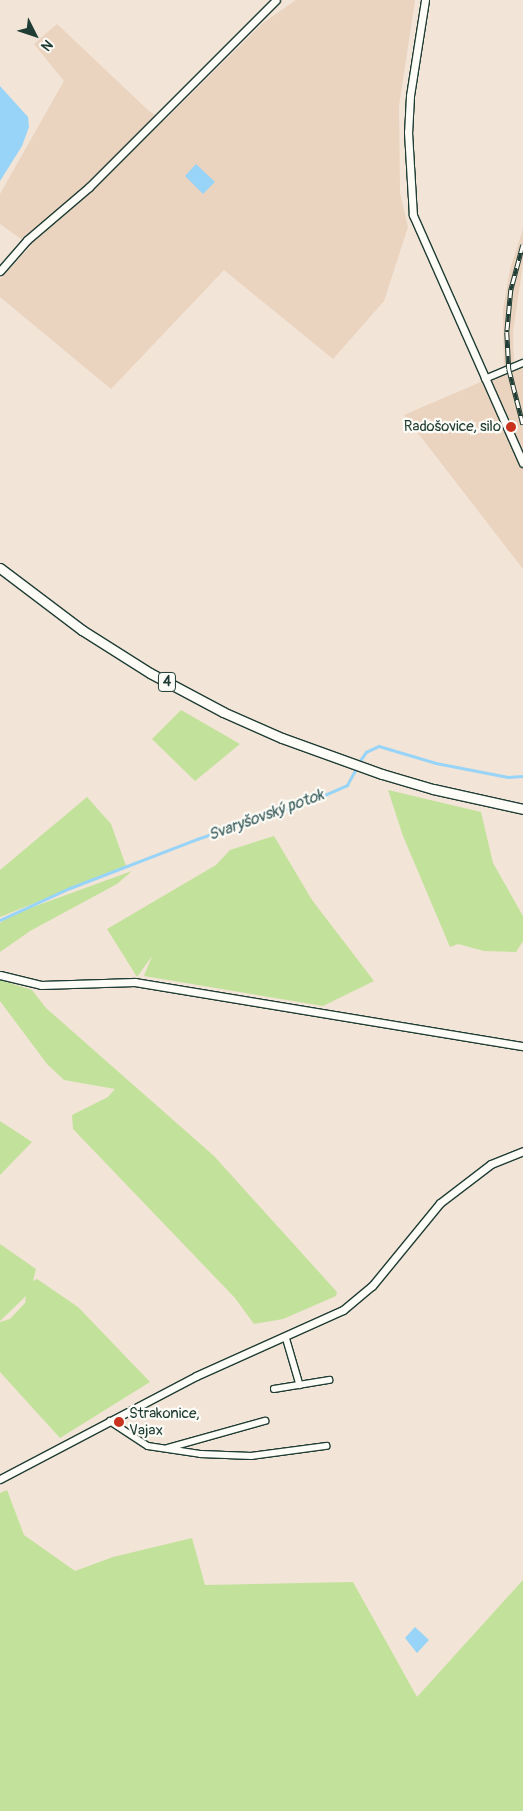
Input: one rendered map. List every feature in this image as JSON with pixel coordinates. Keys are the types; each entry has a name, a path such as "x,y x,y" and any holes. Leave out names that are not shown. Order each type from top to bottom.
{"main road":[{"name":"4","path":"0,568 82,630 150,673 231,715 366,769 433,790 523,809"}],"street":[{"path":"0,271 28,240 89,187 276,0"},
{"path":"425,0 410,96 408,141 413,215 523,463"},
{"path":"485,379 523,363"},
{"path":"0,975 41,985 135,982 523,1046"},
{"path":"0,1479 196,1376 343,1310 372,1286 440,1203 491,1164 523,1151"},
{"path":"286,1337 300,1385"},
{"path":"274,1389 329,1380"},
{"path":"110,1421 137,1441 166,1449 251,1456 326,1446"},
{"path":"166,1449 265,1421"}],"shaded area":[{"path":"296,0 415,0 399,106 400,193 408,227 384,301 333,359 224,270 111,389 0,297 0,279 31,246 0,224 0,194 64,81 34,44 57,24 149,111 164,121 263,23"},
{"path":"523,229 523,264 513,332 514,367 523,364 523,569 404,415 504,372 503,310 510,269"}],"green space":[{"path":"181,710 240,744 195,781 152,739"},
{"path":"388,790 481,812 493,863 523,916 523,941 516,952 484,951 458,944 450,947 403,836"},
{"path":"87,797 111,824 126,866 0,917 0,870"},
{"path":"274,836 312,900 374,981 323,1006 144,976 152,956 137,977 107,929 216,865 230,850"},
{"path":"132,871 117,884 30,931 0,952 0,923 11,915"},
{"path":"0,980 32,990 46,1008 214,1156 337,1292 336,1296 283,1319 254,1324 235,1298 73,1129 72,1115 108,1097 115,1089 64,1080 47,1064 0,1001"},
{"path":"0,1121 32,1142 0,1175"},
{"path":"0,1244 36,1269 33,1281 37,1279 78,1307 150,1382 60,1438 0,1372 0,1322 10,1319 25,1303 26,1296 0,1321"},
{"path":"7,1490 24,1535 75,1571 113,1557 192,1538 205,1585 353,1582 417,1697 523,1580 523,1811 0,1811 0,1493"}],"water":[{"path":"0,86 28,117 29,127 22,146 0,181"},
{"path":"196,164 215,182 203,194 185,176"},
{"path":"415,1627 429,1640 417,1653 405,1638"}],"waterway":[{"name":"Svaryšovský potok","path":"359,762 366,752 379,746 436,763 508,777 523,776"},
{"name":"Svaryšovský potok","path":"0,920 70,888 197,839 318,798 347,785 357,767"}],"railway":[{"path":"523,245 511,290 507,332 509,369 523,424"}],"place":[{"name":"Radošovice, silo","path":"511,427"},
{"name":"Strakonice, Vajax","path":"119,1422"}]}
